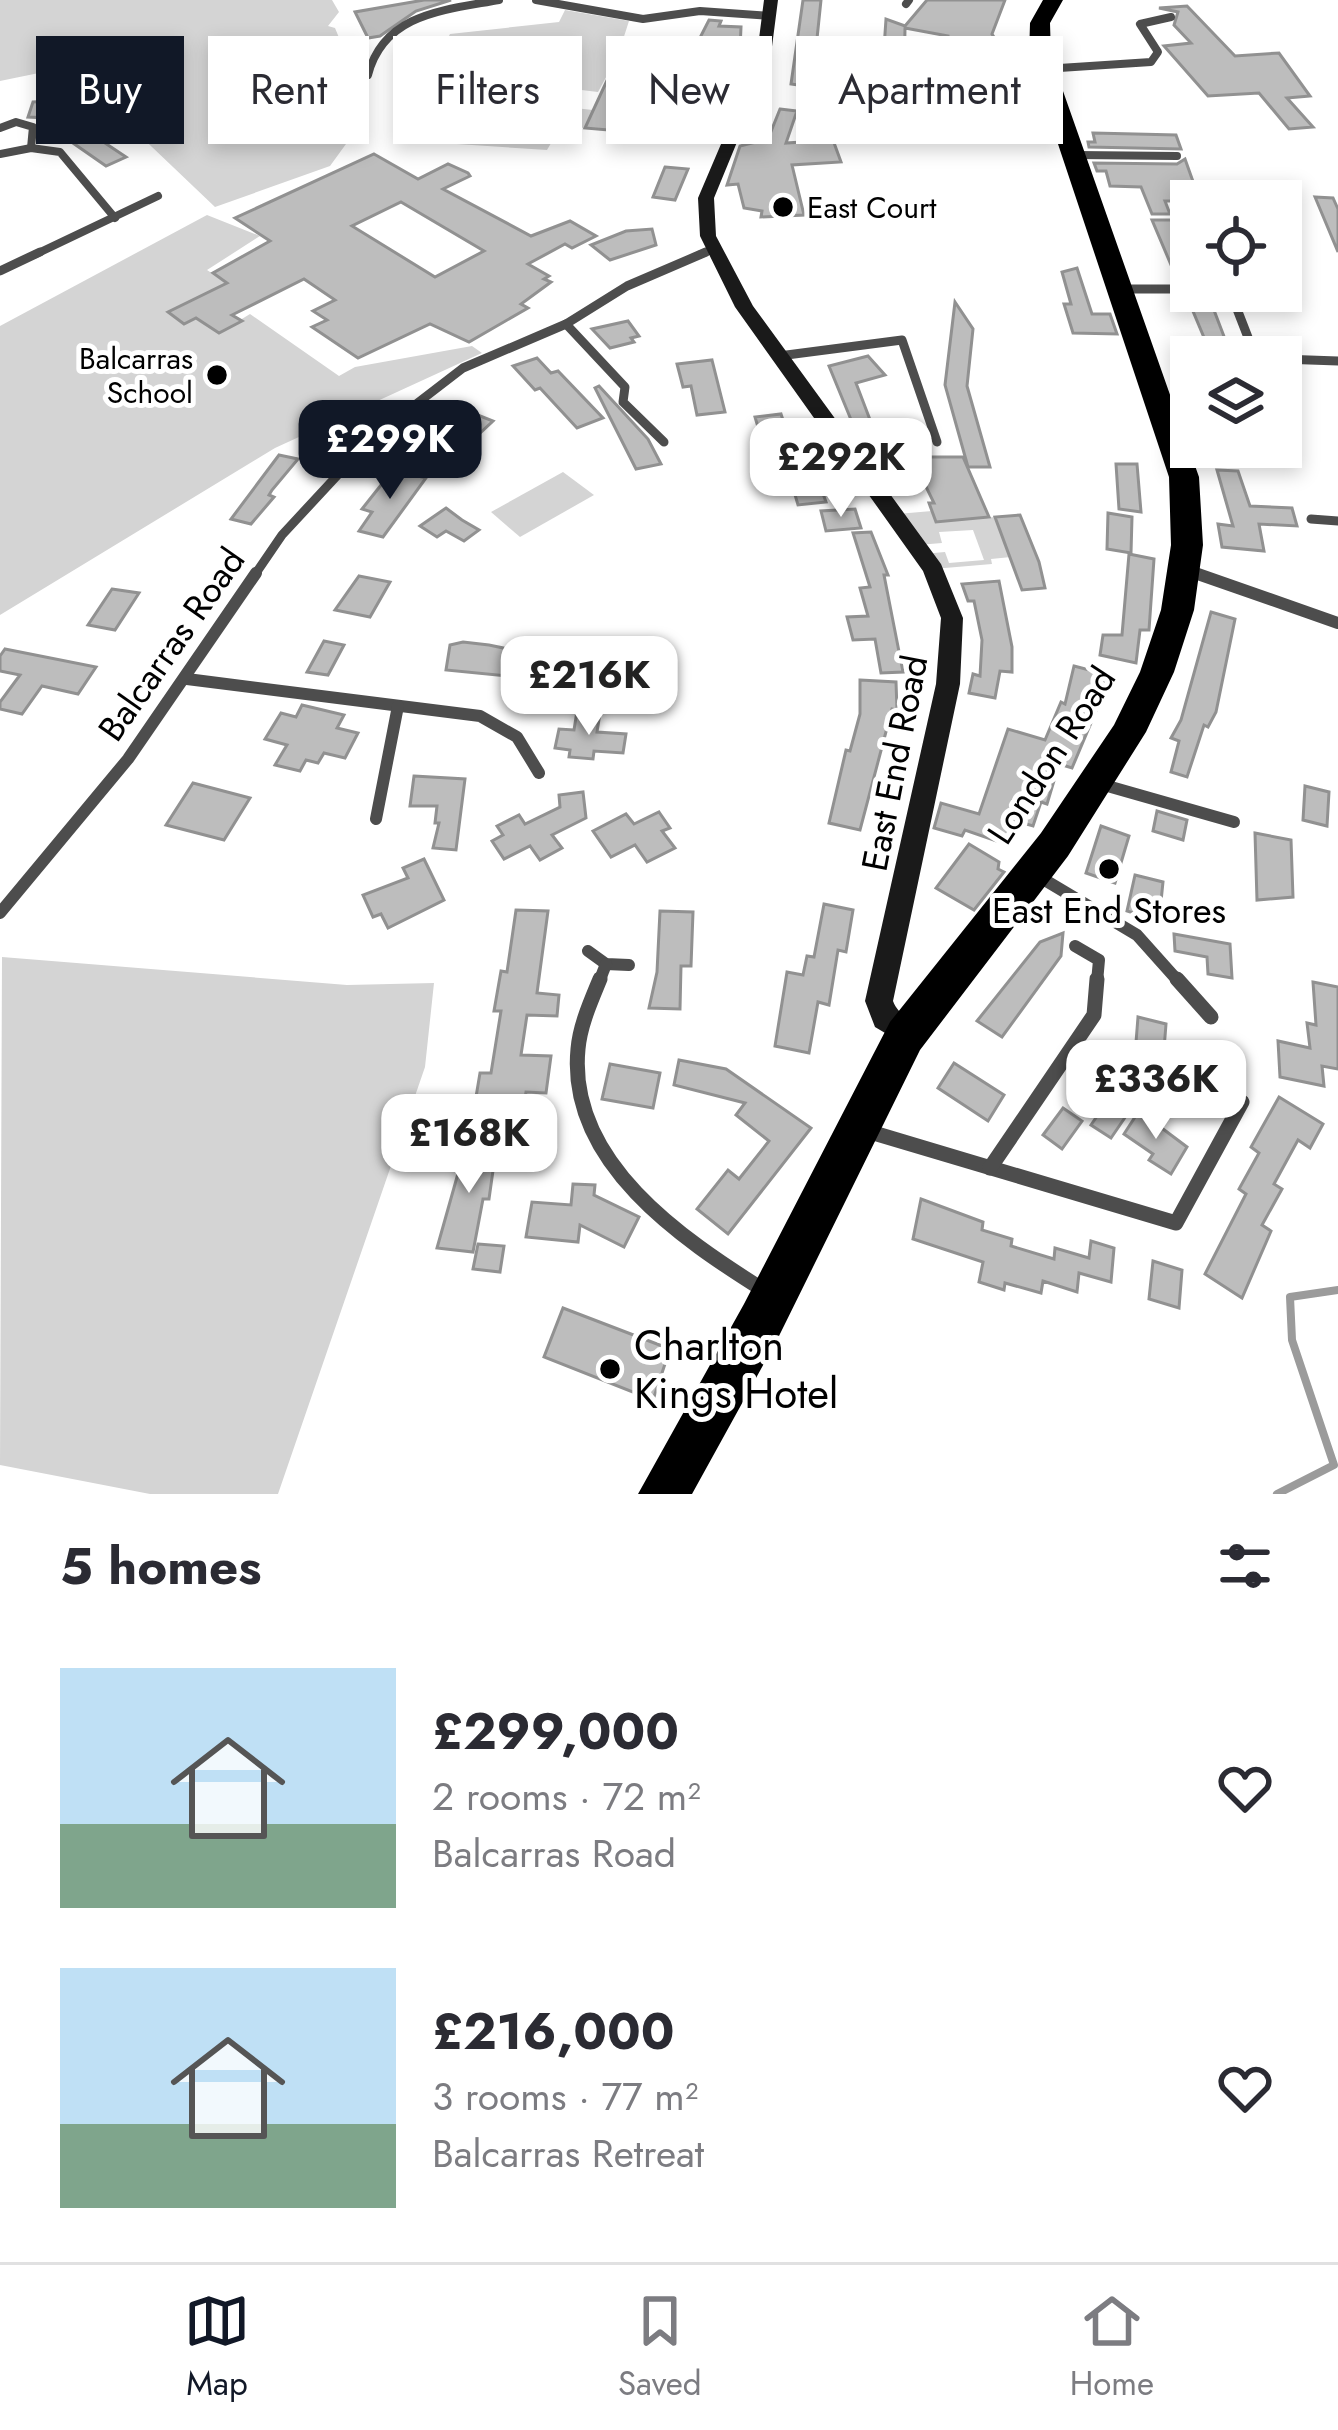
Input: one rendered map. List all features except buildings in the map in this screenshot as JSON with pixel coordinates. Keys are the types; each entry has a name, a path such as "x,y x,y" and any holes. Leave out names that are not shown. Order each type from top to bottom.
{"highway":[{"name":"London Road","path":"1038,36 1043,13 1053,0"},
{"name":"London Road","path":"664,1494 774,1297 855,1127 907,1033 1033,873 1096,783 1156,680 1174,633 1187,571 1184,477 1063,119"}],"street":[{"path":"369,70 373,48 396,28 430,14 499,0"},
{"path":"536,0 652,22 700,11 771,8"},
{"name":"East End Road","path":"771,8 763,62 706,198 705,222 713,249 744,307 923,554 952,618 947,684 879,1001 885,1018 907,1033"},
{"path":"1063,68 1151,62 1158,52 1140,24 1171,17"},
{"path":"0,128 16,122 33,127 31,148"},
{"path":"0,154 31,148 65,155 115,218"},
{"path":"1077,155 1178,156"},
{"path":"0,271 158,196"},
{"name":"Balcarras Road","path":"0,913 106,789 188,679 282,536 372,438 463,368 566,324 627,286 713,249"},
{"path":"1122,289 1170,289"},
{"path":"566,324 625,387 622,402 664,442"},
{"path":"779,356 902,340 937,442"},
{"path":"1302,359 1338,361"},
{"path":"1311,519 1338,521"},
{"path":"1187,571 1338,623"},
{"path":"188,679 494,721 525,744 539,773"},
{"path":"376,819 398,706"},
{"path":"1096,783 1234,822"},
{"path":"1033,873 1137,935 1211,1017"},
{"path":"989,1168 1094,1015 1099,961 1075,946"},
{"path":"588,951 606,964 628,965"},
{"path":"606,964 577,1055 579,1094 592,1132 676,1232 774,1297"},
{"path":"855,1127 1176,1223 1242,1102"}],"shaded area":[{"path":"0,0 332,0 339,12 328,26 338,36 208,36 208,144 346,144 330,166 215,207 149,144 184,144 184,36 36,36 36,74 0,81"},
{"path":"565,10 629,21 624,36 606,36 606,77 598,92 582,90 582,36 449,36 450,34 559,22"},
{"path":"582,109 593,110 585,128"},
{"path":"456,144 550,144 547,150"},
{"path":"207,215 260,236 207,270 227,283 169,312 196,318 219,333 250,314 339,376 355,367 472,346 482,353 275,448 0,615 0,326"},
{"path":"563,472 594,495 520,537 491,512"},
{"path":"932,511 937,522 995,517 1011,557 991,559 992,564 933,569 923,554 945,552 949,563 984,560 973,530 939,532 942,543 918,545 897,514"},
{"path":"2,957 347,985 434,983 425,1067 278,1494 150,1494 0,1465"}],"waterway":[{"path":"1277,1494 1334,1465 1292,1340 1290,1297 1338,1290"}],"place":[{"name":"East Court","path":"783,207"},
{"name":"Balcarras School","path":"217,375"},
{"name":"East End Stores","path":"1109,869"},
{"name":"Charlton Kings Hotel","path":"610,1369"}]}
